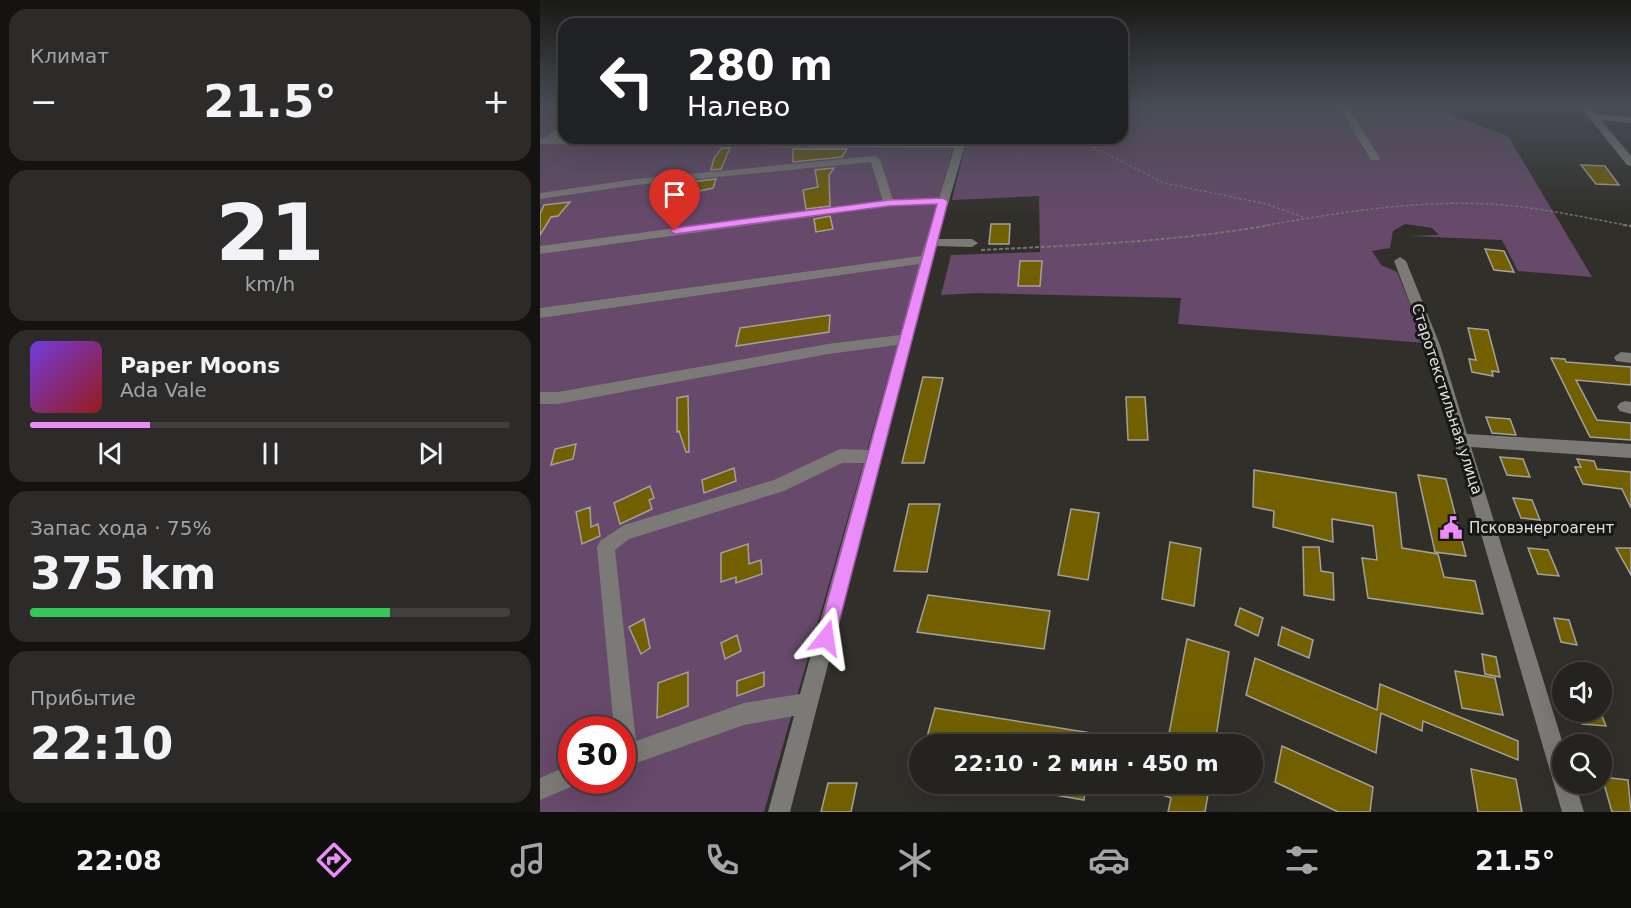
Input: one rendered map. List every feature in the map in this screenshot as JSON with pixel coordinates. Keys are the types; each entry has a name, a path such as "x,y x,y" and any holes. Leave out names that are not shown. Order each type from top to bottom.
{"street":[{"path":"1365,143 1374,158"},
{"path":"1615,143 1631,163"},
{"path":"779,812 927,259 960,144"},
{"path":"540,196 636,182 875,159 889,203"},
{"path":"540,249 889,203 943,201"},
{"path":"932,242 974,247"},
{"path":"540,313 927,259"},
{"name":"Старотекстильная улица","path":"1400,261 1433,345 1552,741"},
{"path":"540,399 558,398 828,349 907,339"},
{"path":"1462,440 1631,451"},
{"path":"621,716 606,547 624,533 778,486 840,456 874,457"},
{"path":"636,752 744,714 808,703"},
{"path":"540,789 558,781"},
{"name":"Старотекстильная улица","path":"1568,794 1573,812"}],"path":[{"path":"1088,144 1164,183 1266,204 1306,218"},
{"path":"974,247 1021,250 1146,242 1212,235 1347,211 1436,205 1512,206 1631,226"}],"shaded area":[{"path":"540,143 954,144 764,812 540,812"},
{"path":"1512,143 1592,277 1518,271 1502,240 1409,236 1439,235 1432,228 1405,224 1393,231 1390,248 1372,251 1381,265 1397,272 1426,343 1178,324 1181,298 977,293 941,295 951,255 1040,252 1039,196 952,200 966,144"}],"building":[{"path":"722,148 730,148 721,169 711,170 714,158"},
{"path":"793,149 847,149 842,157 793,162"},
{"path":"1581,165 1605,166 1619,185 1596,184"},
{"path":"834,168 829,175 830,206 806,209 803,190 818,187 815,170"},
{"path":"716,179 713,188 681,195 682,183"},
{"path":"570,202 558,216 551,217 540,235 540,214 544,205"},
{"path":"830,216 833,229 816,232 814,219"},
{"path":"991,224 1010,224 1009,244 989,244"},
{"path":"1485,249 1504,251 1514,272 1494,270"},
{"path":"1020,261 1042,261 1040,286 1018,286"},
{"path":"830,315 829,332 736,346 740,328"},
{"path":"1468,328 1488,330 1499,372 1492,371 1493,376 1472,372 1469,359 1476,360"},
{"path":"1551,358 1565,359 1566,362 1631,367 1631,385 1576,380 1597,420 1631,423 1631,440 1590,437"},
{"path":"923,377 943,378 924,463 902,463"},
{"path":"688,396 689,452 686,452 679,431 677,432 677,398"},
{"path":"1126,397 1145,397 1148,440 1128,440"},
{"path":"1486,417 1510,419 1516,435 1492,433"},
{"path":"576,444 573,459 551,465 555,449"},
{"path":"1500,457 1523,459 1530,477 1507,475"},
{"path":"1577,459 1594,461 1597,469 1631,472 1631,508 1622,489 1583,484 1575,467 1581,467"},
{"path":"734,468 736,481 704,493 702,480"},
{"path":"1254,470 1396,493 1402,548 1438,554 1444,577 1475,581 1483,614 1368,598 1362,558 1377,560 1373,526 1332,519 1333,542 1273,527 1274,511 1253,507"},
{"path":"1418,475 1446,479 1466,556 1435,552"},
{"path":"650,486 654,498 649,500 652,509 620,524 614,503"},
{"path":"1513,498 1532,500 1540,520 1521,518"},
{"path":"909,504 940,504 927,572 894,571"},
{"path":"590,507 591,527 598,524 600,536 582,544 576,512"},
{"path":"1071,509 1099,513 1088,580 1058,575"},
{"path":"1170,542 1201,548 1194,606 1162,599"},
{"path":"748,544 749,564 761,560 762,574 736,583 736,577 721,582 721,553"},
{"path":"1303,547 1319,547 1321,571 1333,573 1334,600 1304,595"},
{"path":"1528,548 1548,550 1559,576 1538,574"},
{"path":"1616,548 1631,548 1631,575"},
{"path":"928,595 1050,611 1044,649 917,632"},
{"path":"1240,608 1263,618 1258,636 1235,625"},
{"path":"1554,618 1569,620 1577,645 1561,642"},
{"path":"644,619 650,648 641,654 629,627"},
{"path":"1282,627 1313,640 1309,658 1278,645"},
{"path":"737,635 741,651 725,659 721,643"},
{"path":"1187,639 1229,652 1217,734 1169,734"},
{"path":"1482,654 1496,657 1500,677 1485,674"},
{"path":"1255,658 1377,710 1380,684 1518,741 1518,760 1423,721 1422,731 1381,713 1376,753 1246,695"},
{"path":"1455,671 1495,678 1503,715 1462,708"},
{"path":"688,672 688,706 657,718 658,683"},
{"path":"764,672 764,686 737,696 737,681"},
{"path":"935,708 1092,733 1092,734 928,734"},
{"path":"1581,722 1604,722 1606,726 1582,724"},
{"path":"1282,746 1373,787 1370,812 1338,812 1275,782"},
{"path":"1471,769 1516,779 1522,812 1478,812"},
{"path":"1612,778 1628,780 1631,812 1612,812 1607,794 1612,794"},
{"path":"828,783 857,783 851,812 821,812"},
{"path":"1050,794 1085,794 1084,800"},
{"path":"1160,794 1208,794 1205,812 1168,812 1171,798"}],"place":[{"name":"Псковэнергоагент","path":"1451,528"}],"route":[{"path":"675,231 773,220 889,203 943,201 826,638"}]}
